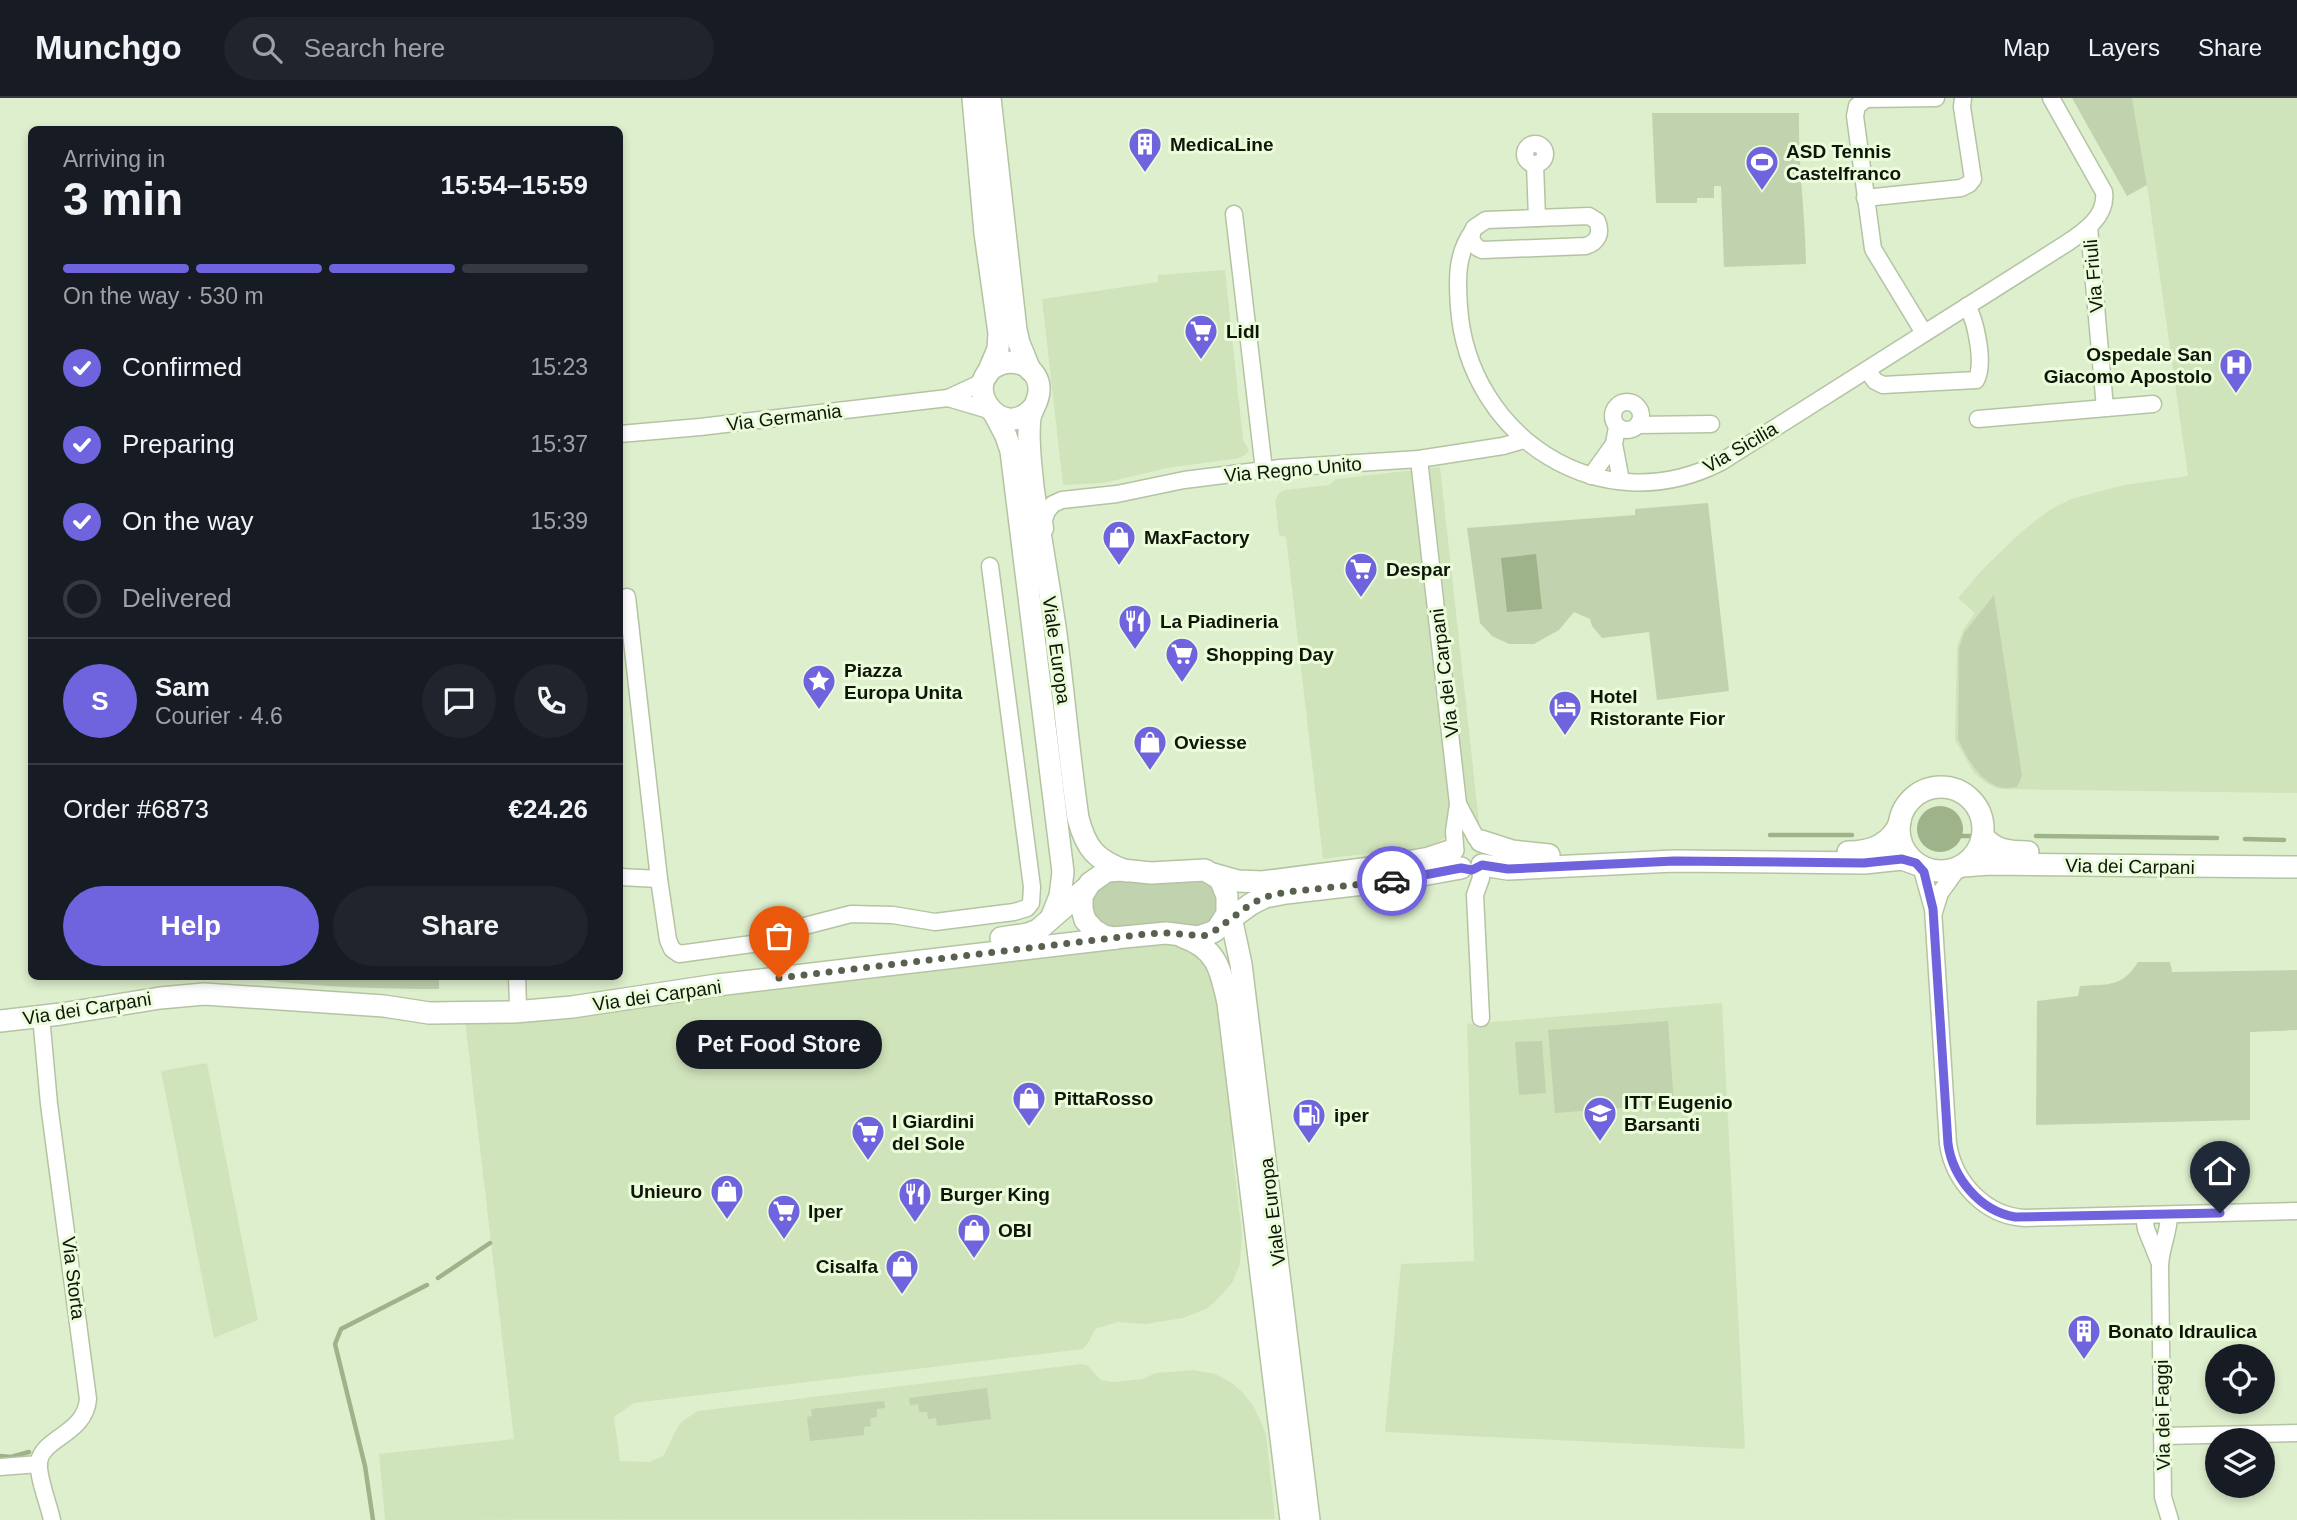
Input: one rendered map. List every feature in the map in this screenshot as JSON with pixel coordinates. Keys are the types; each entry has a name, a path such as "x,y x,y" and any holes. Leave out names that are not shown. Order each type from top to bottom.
{"street":[{"path":"973,98 985,233 999,333 996,354 986,377"},
{"name":"Viale Europa","path":"990,98 1016,330 1030,370 1039,386 1038,399 1030,420 1030,438 1075,799 1082,834 1090,848 1101,859 1126,870"},
{"path":"1924,333 1873,249 1855,116 1857,106 1866,99 1936,98"},
{"path":"1866,198 1961,188 1969,184 1973,179 1963,98"},
{"path":"2051,98 2104,192 2103,210 2089,227"},
{"path":"1535,164 1537,218"},
{"path":"1234,214 1264,470"},
{"path":"1591,216 1599,224 1599,236 1584,247 1490,251 1474,246 1472,231 1486,220 1537,218 1591,216"},
{"name":"Via Sicilia","path":"1472,231 1460,254 1458,281 1461,326 1470,363 1482,390 1495,409 1524,440 1562,465 1591,476 1621,481 1666,480 1710,468 2089,227"},
{"name":"Via Friuli","path":"2089,227 2105,408"},
{"path":"1458,281 1473,258 1490,251"},
{"path":"1867,370 1875,381 1883,385 1976,380 1980,369 1975,321 1967,306"},
{"path":"986,377 995,366 1007,362 1019,363 1030,370"},
{"name":"Via Germania","path":"623,434 948,398 976,385 986,377"},
{"name":"Viale Europa","path":"986,377 982,393 985,403 993,412 1011,451 1063,872 1060,896 1048,923"},
{"name":"Via Germania","path":"948,398 993,412"},
{"path":"1621,481 1614,444 1617,427 1613,414 1617,405 1626,402 1638,408 1641,416 1638,425"},
{"path":"1978,419 2153,404"},
{"path":"993,412 1003,418 1013,419 1024,416 1034,407"},
{"path":"1617,427 1625,430 1638,425 1711,424"},
{"path":"1030,438 1041,484 1051,495 1062,500"},
{"name":"Via Regno Unito","path":"1062,500 1117,494 1196,478 1419,458 1503,446 1524,440"},
{"path":"1591,476 1614,444"},
{"name":"Via dei Carpani","path":"1419,458 1458,803 1454,832 1466,861"},
{"path":"1056,633 1044,520 1049,507 1062,500"},
{"path":"627,597 668,940 672,949 680,954 774,941 797,928 851,915 893,915 935,922 1014,912 1027,908 1031,903 1028,850 990,566"},
{"path":"1126,870 1151,873 1196,869 1238,881 1262,882 1429,858 1466,861 1508,869 1714,855 1863,851 1884,843 1896,831 1907,805 1921,792 1939,787 1951,788 1963,793 1976,804 1982,819 1983,836 1978,851 1940,893 1934,915"},
{"name":"Via dei Carpani","path":"1458,803 1478,840"},
{"path":"1900,822 1899,836 1904,848 1919,865 1930,894 1934,915 1948,1144 1952,1164 1959,1176 1984,1203 2010,1217 2040,1218 2297,1211"},
{"name":"Via dei Carpani","path":"1983,836 1997,848 2011,852 2297,855"},
{"path":"1478,840 1512,852 1542,855 1637,850 1864,863 1902,859 1942,872 1961,867"},
{"path":"1226,917 1256,901 1286,892 1389,881 1466,861 1486,853 1478,840"},
{"path":"1466,861 1475,895 1481,1018"},
{"name":"Via dei Carpani","path":"1961,867 1990,864 2297,867"},
{"name":"Via dei Carpani","path":"384,1006 583,992 1033,933 1081,899 1094,879 1102,873 1126,870"},
{"name":"Viale Europa","path":"1063,872 1081,899 1085,920 1104,936 1117,938"},
{"name":"Viale Europa","path":"1213,874 1223,885 1226,917 1241,964 1309,1520"},
{"path":"623,877 659,879"},
{"path":"1241,964 1241,921 1245,912 1256,901"},
{"name":"Via dei Carpani","path":"0,1021 195,994 384,1006 423,1013 450,1014 521,995 572,1007 729,984 1117,938 1154,934 1200,936 1209,934 1226,917"},
{"name":"Viale Europa","path":"1177,934 1200,943 1212,956 1219,970 1228,1003 1290,1520"},
{"name":"Via dei Carpani","path":"572,1007 573,999 644,991 659,981"},
{"name":"Via Storta","path":"39,1464 42,1454 83,1418 88,1399 41,1016"},
{"name":"Via dei Faggi","path":"2169,1215 2161,1247 2160,1267 2163,1497 2170,1520"},
{"name":"Via dei Faggi","path":"2144,1216 2160,1267"},
{"path":"2163,1436 2297,1433"},
{"path":"0,1467 39,1464 52,1520"}],"shaded area":[{"path":"2072,98 2132,98 2147,185 2127,196"},
{"name":"Ospedale San Giacomo Apostolo","path":"2132,98 2297,98 2297,793 1998,789 1974,773 1955,740 1957,647 1963,630 1975,613 1958,598 1983,569 2020,533 2048,511 2071,499 2124,485 2188,476"},
{"name":"ASD Tennis Castelfranco","path":"1652,113 1799,113 1806,264 1724,267 1721,186 1714,186 1714,198 1697,198 1697,203 1656,203"},
{"path":"1225,270 1243,440 1249,450 1246,454 1240,458 1167,468 1104,483 1063,485 1042,299 1158,282 1158,275"},
{"path":"1440,467 1479,822 1454,832 1425,850 1381,857 1372,853 1323,859 1286,537 1279,535 1275,501 1279,493 1285,490 1329,485 1336,479"},
{"path":"1708,503 1729,691 1657,700 1649,632 1602,638 1590,619 1574,612 1559,630 1534,644 1509,644 1492,636 1480,623 1467,528 1635,515 1635,509"},
{"path":"1536,554 1542,609 1507,612 1501,558"},
{"path":"1994,595 2022,776 2017,787 2002,788 1986,780 1970,761 1958,739 1959,648 1964,633"},
{"path":"1940,806 1956,813 1963,829 1956,845 1940,852 1924,845 1917,829 1924,813"},
{"path":"1196,878 1212,888 1218,900 1215,914 1202,927 1110,929 1094,918 1090,903 1100,884 1118,879"},
{"path":"1148,942 1175,942 1193,947 1214,975 1235,1113 1232,1149 1242,1234 1240,1264 1232,1283 1214,1303 1183,1318 1146,1324 1117,1322 1095,1329 1083,1349 634,1403 614,1417 620,1461 650,1462 664,1455 678,1426 698,1411 1081,1364 1087,1365 1101,1380 1113,1382 1143,1379 1156,1373 1194,1370 1215,1374 1232,1383 1254,1407 1266,1434 1275,1519 385,1520 379,1454 514,1439 465,1020"},
{"path":"2138,962 2170,962 2172,972 2297,970 2297,1030 2250,1032 2250,1120 2036,1125 2037,1001 2078,996 2080,986 2113,983 2126,976"},
{"path":"262,980 439,980 439,989 328,986"},
{"name":"ITT Eugenio Barsanti","path":"1722,1003 1745,1449 1385,1432 1401,1264 1474,1261 1467,1024"},
{"path":"1668,1021 1674,1104 1555,1113 1548,1030"},
{"path":"1542,1041 1546,1093 1519,1095 1515,1042"},
{"path":"207,1063 258,1320 214,1338 161,1071"},
{"path":"987,1388 991,1419 937,1426 936,1418 928,1419 927,1412 919,1412 918,1404 910,1405 909,1398"},
{"path":"884,1401 885,1408 877,1409 877,1417 870,1418 871,1426 864,1427 864,1435 810,1441 807,1417 812,1416 811,1409"}],"waterway":[{"path":"1770,835 1852,835"},
{"path":"1958,836 1971,836"},
{"path":"2036,836 2217,838"},
{"path":"2245,839 2284,840"},
{"path":"438,1278 490,1243"},
{"path":"373,1520 365,1466 335,1344 341,1329 427,1285"},
{"path":"0,1456 11,1457 29,1452"}],"way so far":[{"path":"779,978 1146,934 1203,936 1265,897 1286,892 1392,881"}],"place":[{"name":"MedicaLine","path":"1145,174"},
{"name":"ASD Tennis Castelfranco","path":"1762,192"},
{"name":"Lidl","path":"1201,361"},
{"name":"Ospedale San Giacomo Apostolo","path":"2236,395"},
{"name":"MaxFactory","path":"1119,567"},
{"name":"Despar","path":"1361,599"},
{"name":"La Piadineria","path":"1135,651"},
{"name":"Shopping Day","path":"1182,684"},
{"name":"Piazza Europa Unita","path":"819,711"},
{"name":"Hotel Ristorante Fior","path":"1565,737"},
{"name":"Oviesse","path":"1150,772"},
{"name":"Pet Food Store","path":"779,978"},
{"name":"PittaRosso","path":"1029,1128"},
{"name":"ITT Eugenio Barsanti","path":"1600,1143"},
{"name":"iper","path":"1309,1145"},
{"name":"I Giardini del Sole","path":"868,1162"},
{"name":"Unieuro","path":"727,1221"},
{"name":"Burger King","path":"915,1224"},
{"name":"Iper","path":"784,1241"},
{"name":"OBI","path":"974,1260"},
{"name":"Cisalfa","path":"902,1296"},
{"name":"Bonato Idraulica","path":"2084,1361"}],"route":[{"path":"1392,881 1461,868 1468,871 1482,865 1508,869 1674,861 1911,861 1921,866 1924,872 1933,909 1948,1150 1952,1164 1969,1188 1990,1207 2015,1217 2220,1213"}]}
